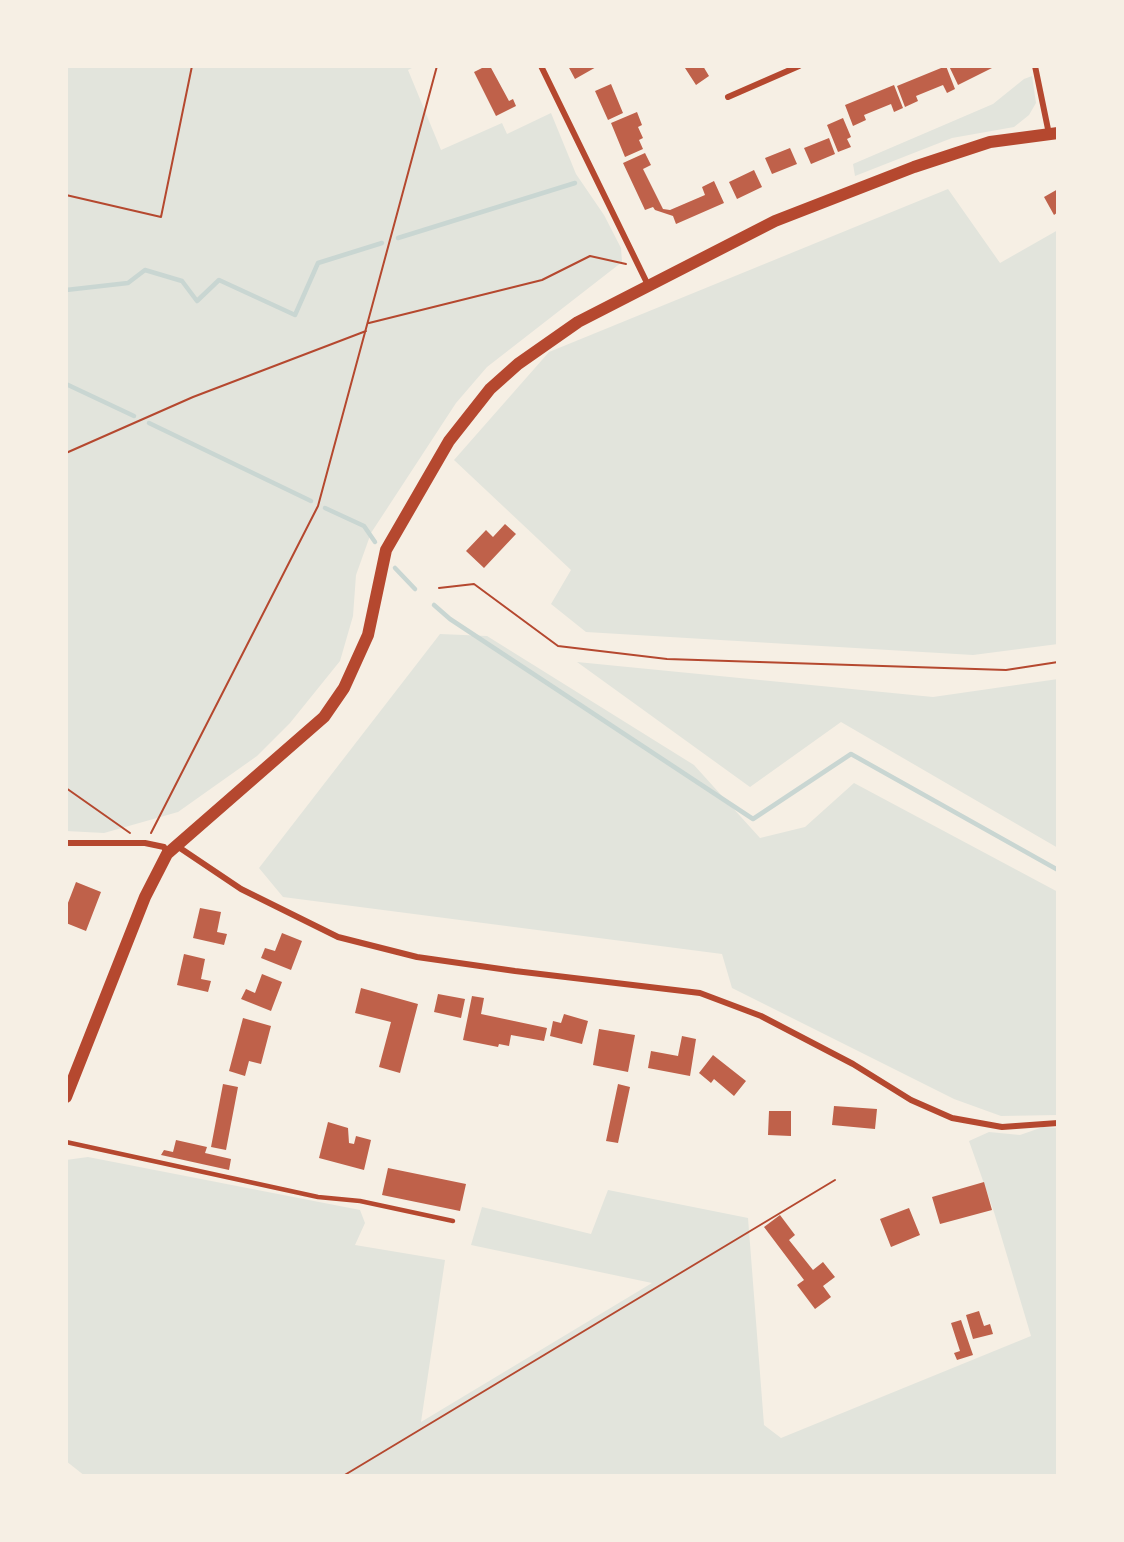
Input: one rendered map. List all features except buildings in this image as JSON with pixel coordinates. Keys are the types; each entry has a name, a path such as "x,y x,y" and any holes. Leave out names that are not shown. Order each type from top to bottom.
{"main road":[{"path":"66,1097 145,897 167,854 324,717 344,688 368,635 386,550 449,441 490,389 552,338 648,285 775,221 914,167 990,142 1053,134"}],"street":[{"path":"541,66 648,285"},
{"path":"728,97 799,66"},
{"path":"1035,66 1053,134"},
{"path":"66,843 145,843 164,847 167,854"},
{"path":"177,846 241,890 338,937 417,957 700,993 761,1016 853,1064 911,1100 952,1118 1002,1127 1058,1123"}],"lane":[{"path":"66,1142 318,1197 360,1202 453,1221"}],"path":[{"path":"66,195 161,218 192,66"},
{"path":"66,789 145,843 318,506 437,66"},
{"path":"369,323 542,279 590,256 638,265"},
{"path":"66,453 193,397 366,331"},
{"path":"439,588 474,584 558,646 667,659 1006,670 1058,662"},
{"path":"343,1476 754,1226 835,1180"}],"shaded area":[{"path":"66,66 416,66 408,70 441,150 502,123 507,134 551,113 576,174 604,215 621,248 622,262 487,367 456,403 371,533 356,575 353,616 340,661 290,723 257,756 178,812 104,833 66,831"},
{"path":"1032,76 1036,103 1029,115 1014,127 952,138 855,176 853,164 993,104 1024,79"},
{"path":"948,189 1000,263 1058,230 1058,644 973,655 586,632 551,604 571,570 454,460 549,352"},
{"path":"440,634 487,636 694,765 760,838 805,827 854,783 1058,892 1058,1115 1001,1116 954,1099 732,988 722,954 283,897 259,868"},
{"path":"577,662 933,697 1058,679 1058,848 841,722 750,787"},
{"path":"1043,1127 1058,1128 1058,1476 85,1476 66,1461 66,1160 88,1157 360,1210 365,1223 355,1245 445,1260 421,1422 652,1283 471,1245 482,1207 591,1234 608,1190 748,1218 764,1425 781,1438 1031,1336 994,1212 969,1141 989,1132 1020,1135"}],"waterway":[{"path":"398,238 575,183"},
{"path":"66,290 128,283 145,270 182,281 197,301 219,280 295,315 318,263 382,243"},
{"path":"66,384 134,416"},
{"path":"149,423 311,501"},
{"path":"325,508 364,526 375,542"},
{"path":"395,568 415,589"},
{"path":"434,605 450,619 753,819 851,754 1058,870"}]}
